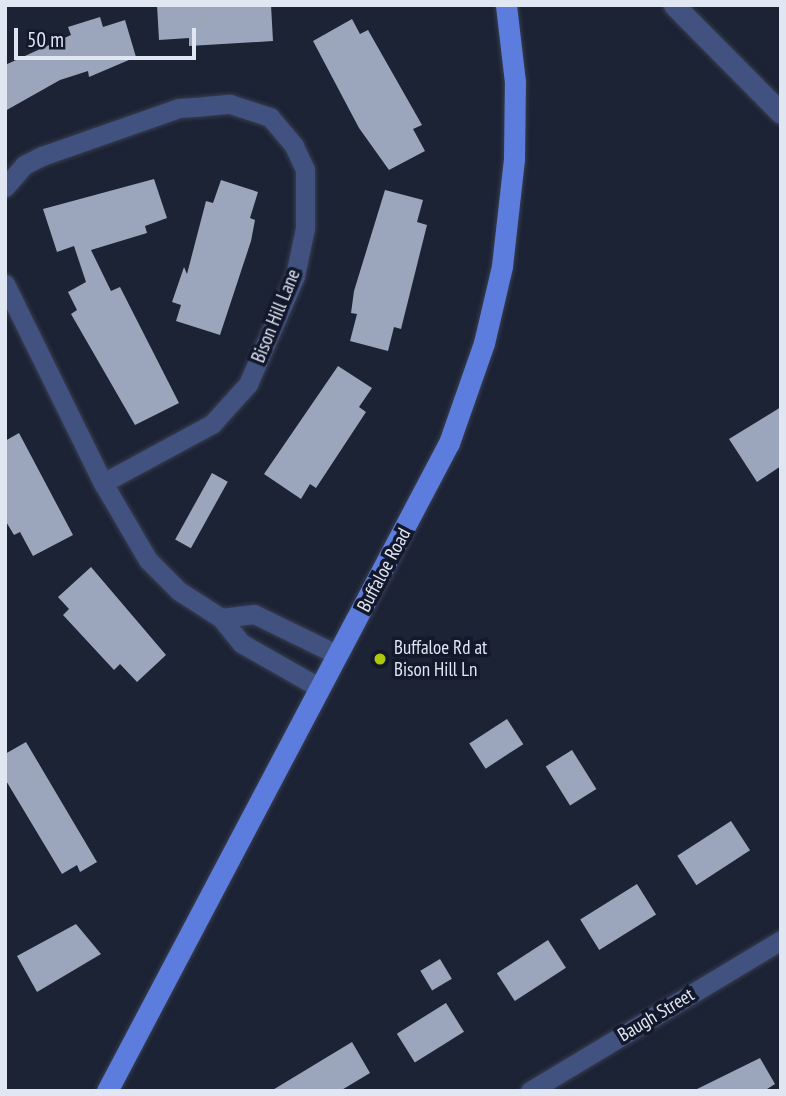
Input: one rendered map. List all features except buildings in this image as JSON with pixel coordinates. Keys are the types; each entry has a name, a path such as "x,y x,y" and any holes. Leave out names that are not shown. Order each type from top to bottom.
{"main road":[{"name":"Buffaloe Road","path":"107,1091 449,443 484,343 502,266 514,159 515,82 506,5"}],"street":[{"path":"674,5 781,113"},
{"name":"Bison Hill Lane","path":"5,187 24,165 42,156 178,108 230,104 270,117 295,146 305,170 305,228 295,276 248,384 212,424 103,483"},
{"path":"5,284 103,483 148,560 179,591 221,618 241,643 320,688"},
{"path":"221,618 254,614 338,654"},
{"name":"Baugh Street","path":"530,1091 781,940"}],"place":[{"name":"Buffaloe Rd at Bison Hill Ln","path":"380,659"}]}
